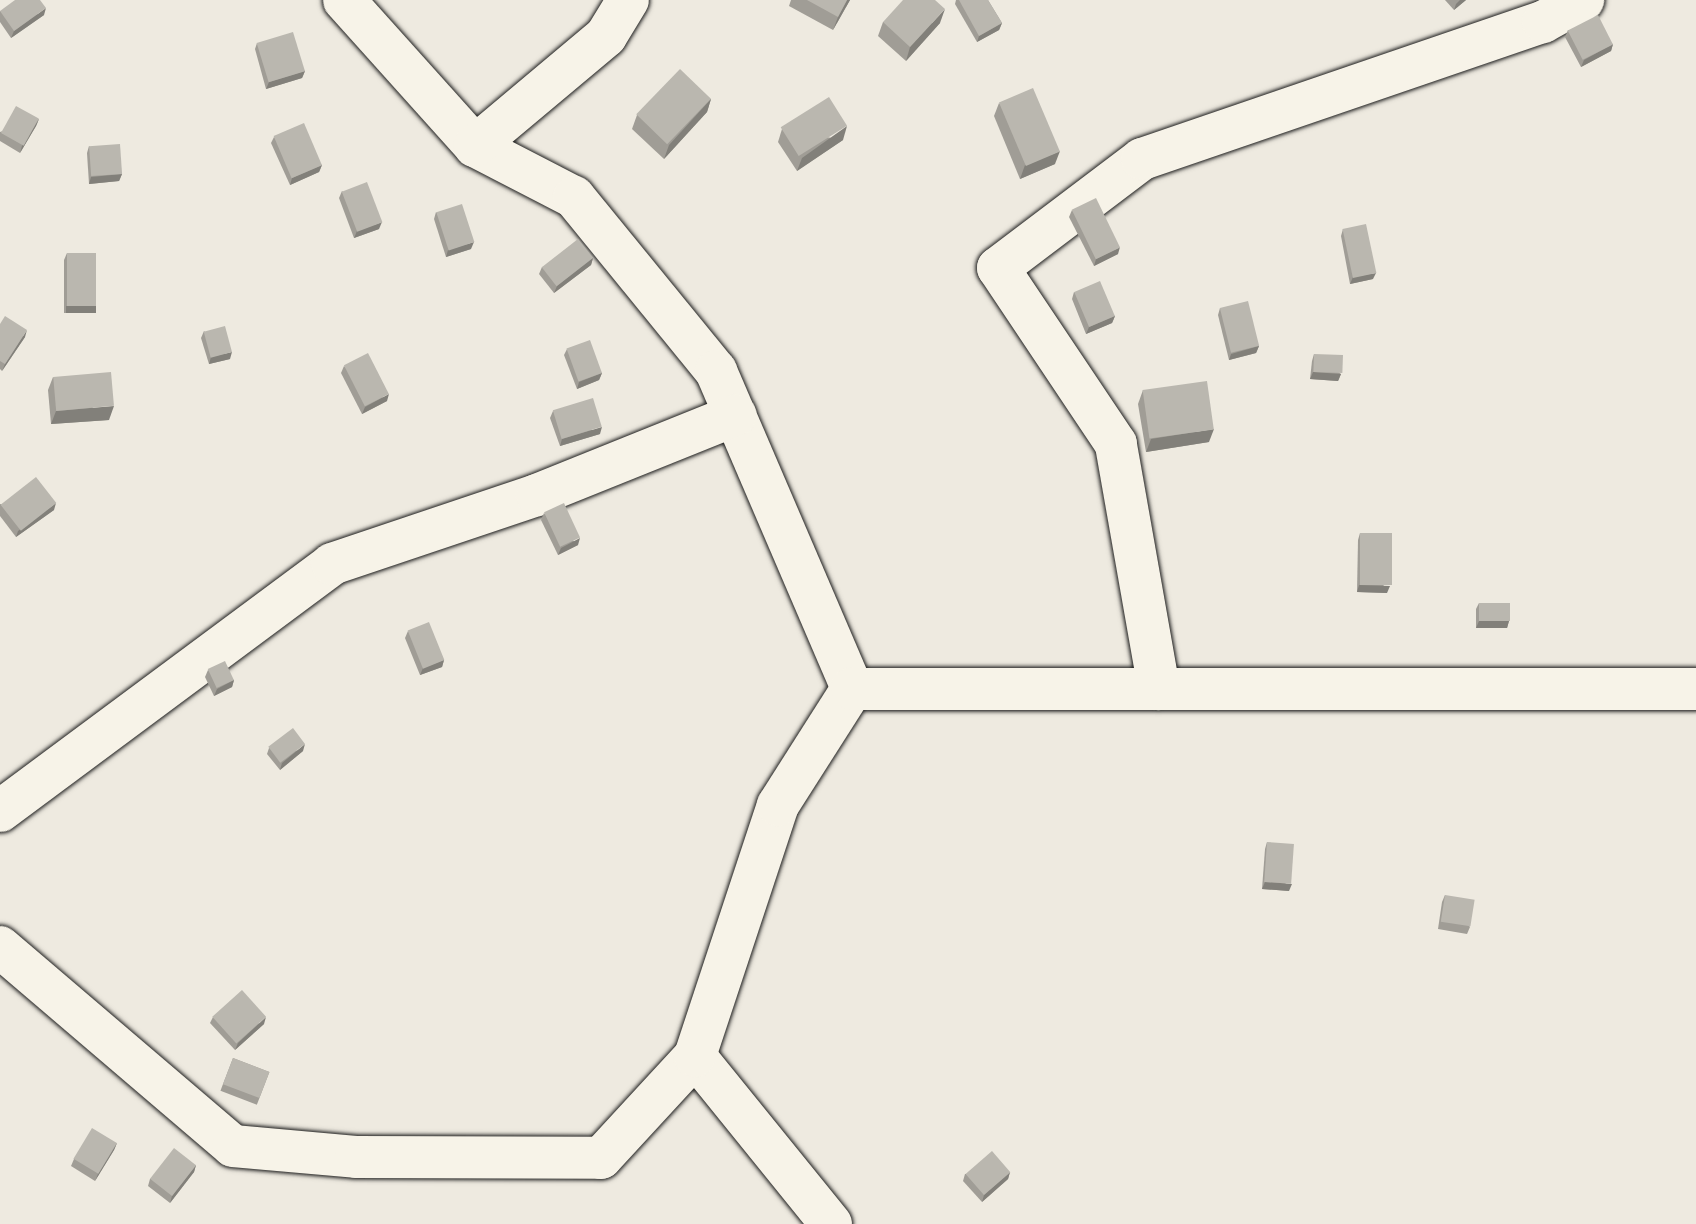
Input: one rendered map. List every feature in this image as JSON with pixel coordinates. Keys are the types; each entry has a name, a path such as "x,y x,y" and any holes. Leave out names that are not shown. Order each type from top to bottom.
{"street":[{"path":"344,0 475,146 574,197 716,371 852,689"},
{"path":"475,146 606,36 628,0"},
{"path":"1159,689 1116,444 998,268 1142,159 1535,11 1583,0"},
{"path":"0,811 332,564 537,495 736,415"},
{"path":"852,689 1696,689"},
{"path":"0,947 233,1146 356,1157 601,1158 695,1056 778,805 852,689"},
{"path":"695,1056 831,1224"}],"building":[{"path":"15,0 40,0 46,8 14,31 0,11"},
{"path":"807,0 847,0 838,17"},
{"path":"903,0 935,0 945,9 910,47 883,22"},
{"path":"959,0 988,0 1002,23 979,36"},
{"path":"1598,15 1613,44 1583,60 1568,30"},
{"path":"293,32 305,71 269,82 257,43"},
{"path":"680,69 711,99 667,144 636,114"},
{"path":"1033,88 1060,152 1026,166 999,102"},
{"path":"829,97 847,126 799,156 781,127"},
{"path":"16,106 39,119 24,146 1,133"},
{"path":"304,123 322,165 292,178 274,136"},
{"path":"120,144 122,174 91,176 89,146"},
{"path":"367,182 382,222 357,232 342,192"},
{"path":"1096,198 1120,247 1096,259 1072,210"},
{"path":"462,204 474,242 449,250 436,212"},
{"path":"1366,224 1376,273 1353,278 1343,229"},
{"path":"578,239 593,258 557,286 542,267"},
{"path":"67,253 96,253 96,306 67,306"},
{"path":"1100,281 1115,316 1089,327 1074,292"},
{"path":"1248,301 1259,346 1231,353 1220,308"},
{"path":"5,316 27,330 5,364 0,361 0,324"},
{"path":"225,326 232,352 211,358 204,332"},
{"path":"590,340 602,373 578,381 567,349"},
{"path":"368,353 389,394 365,406 344,365"},
{"path":"1314,354 1343,355 1342,373 1313,372"},
{"path":"111,372 114,406 56,411 53,377"},
{"path":"1207,381 1214,430 1149,439 1143,390"},
{"path":"593,398 602,427 562,439 553,410"},
{"path":"36,477 56,503 21,531 1,505"},
{"path":"564,503 580,537 560,547 544,512"},
{"path":"1360,533 1392,533 1392,585 1360,585"},
{"path":"1479,603 1510,603 1510,621 1479,621"},
{"path":"429,622 444,660 423,669 408,631"},
{"path":"225,661 234,680 217,688 208,669"},
{"path":"293,728 305,744 280,763 268,747"},
{"path":"1267,842 1294,844 1291,884 1264,882"},
{"path":"1445,895 1475,900 1470,926 1441,922"},
{"path":"242,990 266,1017 236,1044 212,1017"},
{"path":"233,1058 269,1072 259,1098 223,1084"},
{"path":"92,1128 117,1143 98,1174 73,1159"},
{"path":"174,1148 196,1165 172,1196 150,1179"},
{"path":"992,1151 1010,1172 984,1195 966,1174"}]}
